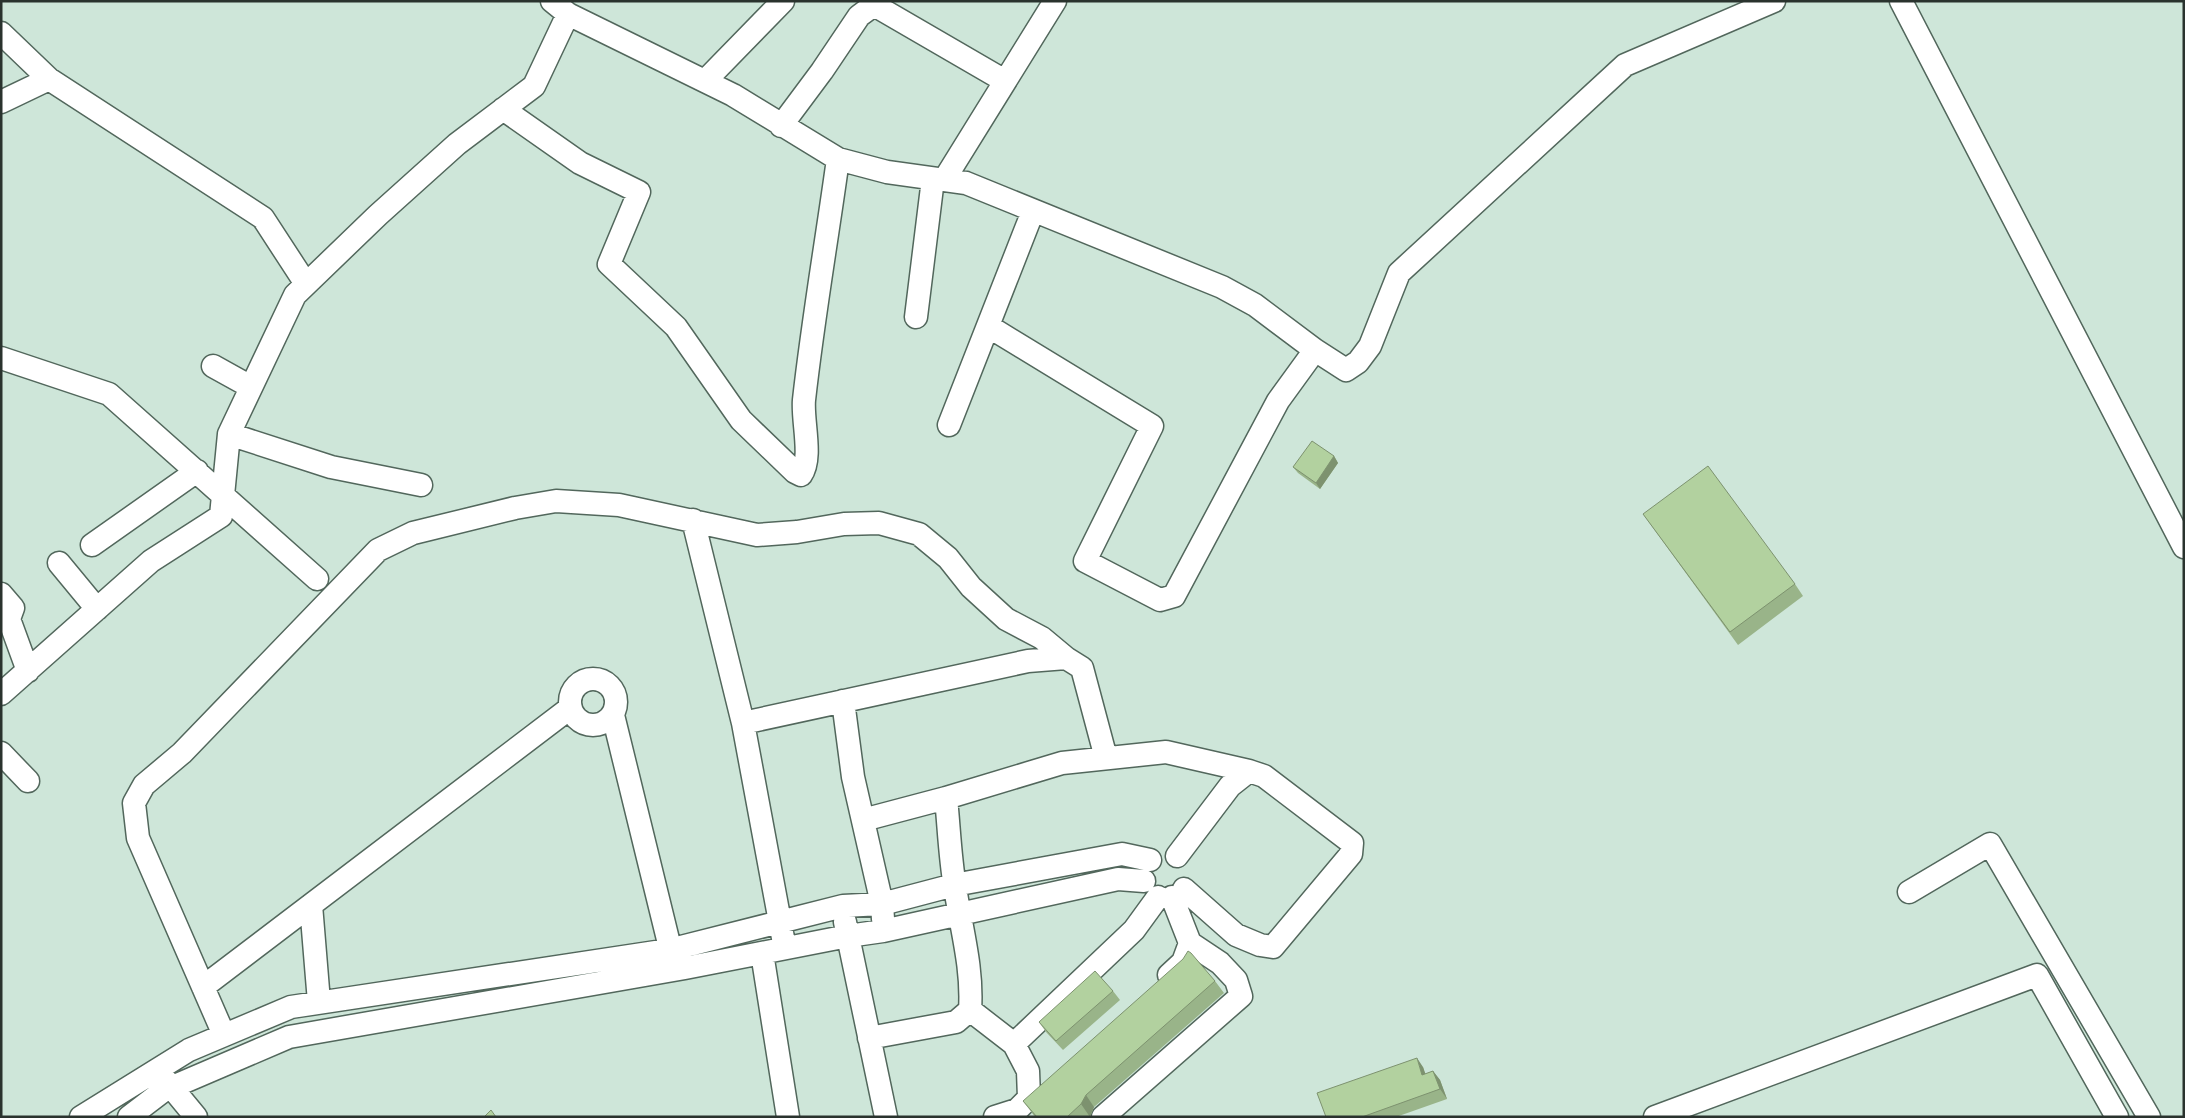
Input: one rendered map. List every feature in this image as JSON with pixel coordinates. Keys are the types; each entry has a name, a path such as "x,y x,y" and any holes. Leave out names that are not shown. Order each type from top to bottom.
{"street":[{"path":"705,81 783,1"},
{"path":"916,317 938,179 1005,81 1055,1"},
{"path":"1,694 151,561 222,516 229,434 295,295 378,215 450,150 534,86 560,8 733,95 838,159 887,172 966,184 1222,287 1256,306 1314,350 1346,370 1358,362 1370,346 1399,273 1625,65 1774,1"},
{"path":"1901,1 2184,547"},
{"path":"781,126 822,71 859,16 874,5 1005,81"},
{"path":"1,33 50,79 263,218 306,284"},
{"path":"1,102 50,79"},
{"path":"503,109 580,164 639,192 609,264 676,327 741,420 795,472 801,475 805,470 806,460 804,403 838,159"},
{"path":"949,425 1033,211"},
{"path":"988,326 1152,426 1085,561 1160,600 1174,596 1278,401 1314,350"},
{"path":"1,358 109,394 317,579"},
{"path":"213,366 252,387"},
{"path":"229,434 331,467 421,485"},
{"path":"92,545 197,472"},
{"path":"224,1035 138,838 134,803 144,785 182,753 378,550 413,533 515,508 556,501 618,505 757,535 797,532 844,524 879,523 919,534 948,558 971,586 1006,619 1042,638 1066,658 1082,668 1106,758"},
{"path":"693,520 743,723 779,922 786,948"},
{"path":"59,563 97,609"},
{"path":"1,594 13,608 9,619 28,671"},
{"path":"743,723 1028,661 1066,658"},
{"path":"613,715 601,725 585,725 573,715 570,708 571,693 575,687 589,679 604,681 614,692 617,700 613,715 673,960"},
{"path":"843,701 852,777 882,904 883,931"},
{"path":"203,987 570,708"},
{"path":"673,960 779,922 843,906 882,904 954,885 1122,854 1162,885 1236,935 1260,945 1273,946 1352,854 1352,842 1264,776 1166,752 1062,763 946,798 863,820"},
{"path":"1,753 28,781"},
{"path":"1177,856 1230,786 1249,771"},
{"path":"870,1038 956,1022 970,1010 971,989 967,952 954,885 946,798"},
{"path":"1909,892 1990,844 2149,1117"},
{"path":"82,1117 188,1050 291,1007 319,1002 589,973 673,960 762,953 883,931 1118,879 1162,885 1187,882 1187,868 1177,856 1163,853 1162,885 1190,943 1220,963 1236,980 1241,996 1103,1117"},
{"path":"1014,1044 1134,930 1162,885"},
{"path":"312,904 319,1002"},
{"path":"843,906 886,1117"},
{"path":"1154,989 1183,962 1190,943"},
{"path":"762,953 788,1117"},
{"path":"129,1117 163,1091 289,1037 589,973"},
{"path":"1655,1117 2037,975 2118,1117"},
{"path":"970,1010 1014,1044 1028,1071 1022,1108"},
{"path":"251,1024 260,1048"},
{"path":"157,1070 196,1117"},
{"path":"995,1117 1022,1108 1051,1079"}],"building":[{"path":"1312,441 1334,456 1316,483 1293,467"},
{"path":"1708,466 1795,584 1730,632 1643,514"},
{"path":"1188,951 1215,981 1086,1095 1081,1104 1067,1117 1037,1117 1023,1101 1183,959"},
{"path":"1095,971 1113,991 1056,1041 1039,1022"},
{"path":"1417,1058 1422,1075 1433,1071 1440,1089 1362,1117 1326,1117 1317,1093"},
{"path":"491,1110 496,1117 484,1117"}]}
